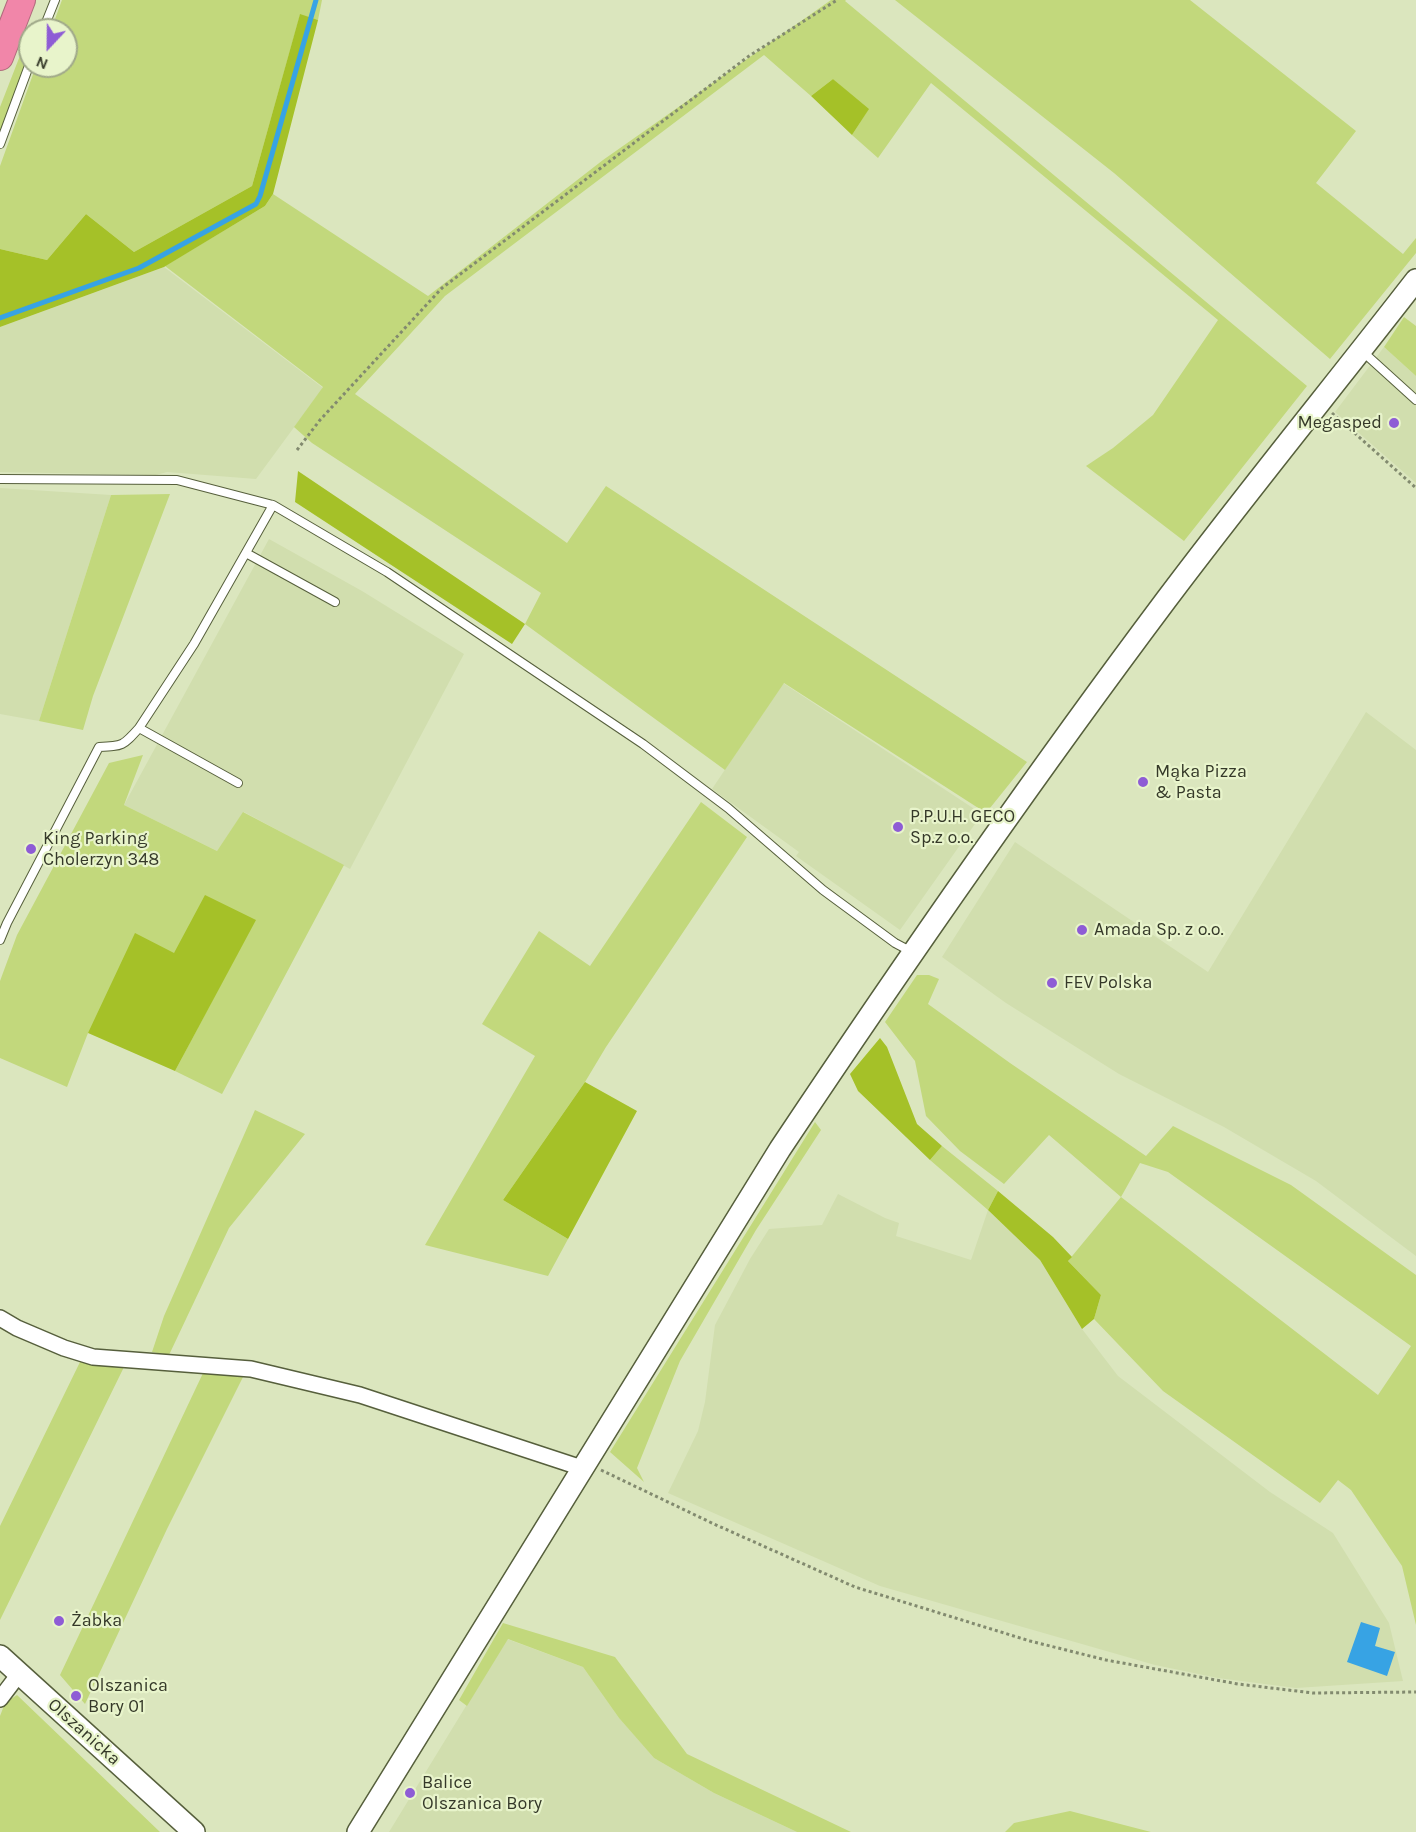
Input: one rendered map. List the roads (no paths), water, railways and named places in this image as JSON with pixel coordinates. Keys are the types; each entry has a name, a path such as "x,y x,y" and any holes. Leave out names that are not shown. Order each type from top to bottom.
{"highway":[{"path":"0,57 22,0"}],"main road":[{"path":"358,1832 780,1149 913,953 1166,599 1416,280"},
{"name":"Olszanicka","path":"0,1656 9,1679 194,1832"}],"street":[{"path":"0,1318 63,1348 93,1357 251,1369 360,1395 582,1468"},
{"path":"0,1699 9,1679"}],"lane":[{"path":"48,18 55,0"},
{"path":"0,144 24,78"},
{"path":"1361,351 1416,400"},
{"path":"0,480 177,480 273,505 387,572 643,744 728,808 824,890 895,943 913,953"},
{"path":"0,940 99,747 126,743 139,728 194,644 273,505"},
{"path":"246,552 335,602"},
{"path":"139,728 238,783"}],"water":[{"path":"1361,1622 1380,1628 1375,1646 1395,1652 1387,1676 1347,1662"}],"waterway":[{"path":"0,318 139,268 256,204 316,0"}],"place":[{"name":"Megasped","path":"1394,423"},
{"name":"Mąka Pizza & Pasta","path":"1143,782"},
{"name":"P.P.U.H. GECO Sp.z o.o.","path":"898,827"},
{"name":"King Parking Cholerzyn 348","path":"31,849"},
{"name":"Amada Sp. z o.o.","path":"1082,930"},
{"name":"FEV Polska","path":"1052,983"},
{"name":"Żabka","path":"59,1621"},
{"name":"Olszanica Bory 01","path":"76,1696"},
{"name":"Balice Olszanica Bory","path":"410,1793"}]}
